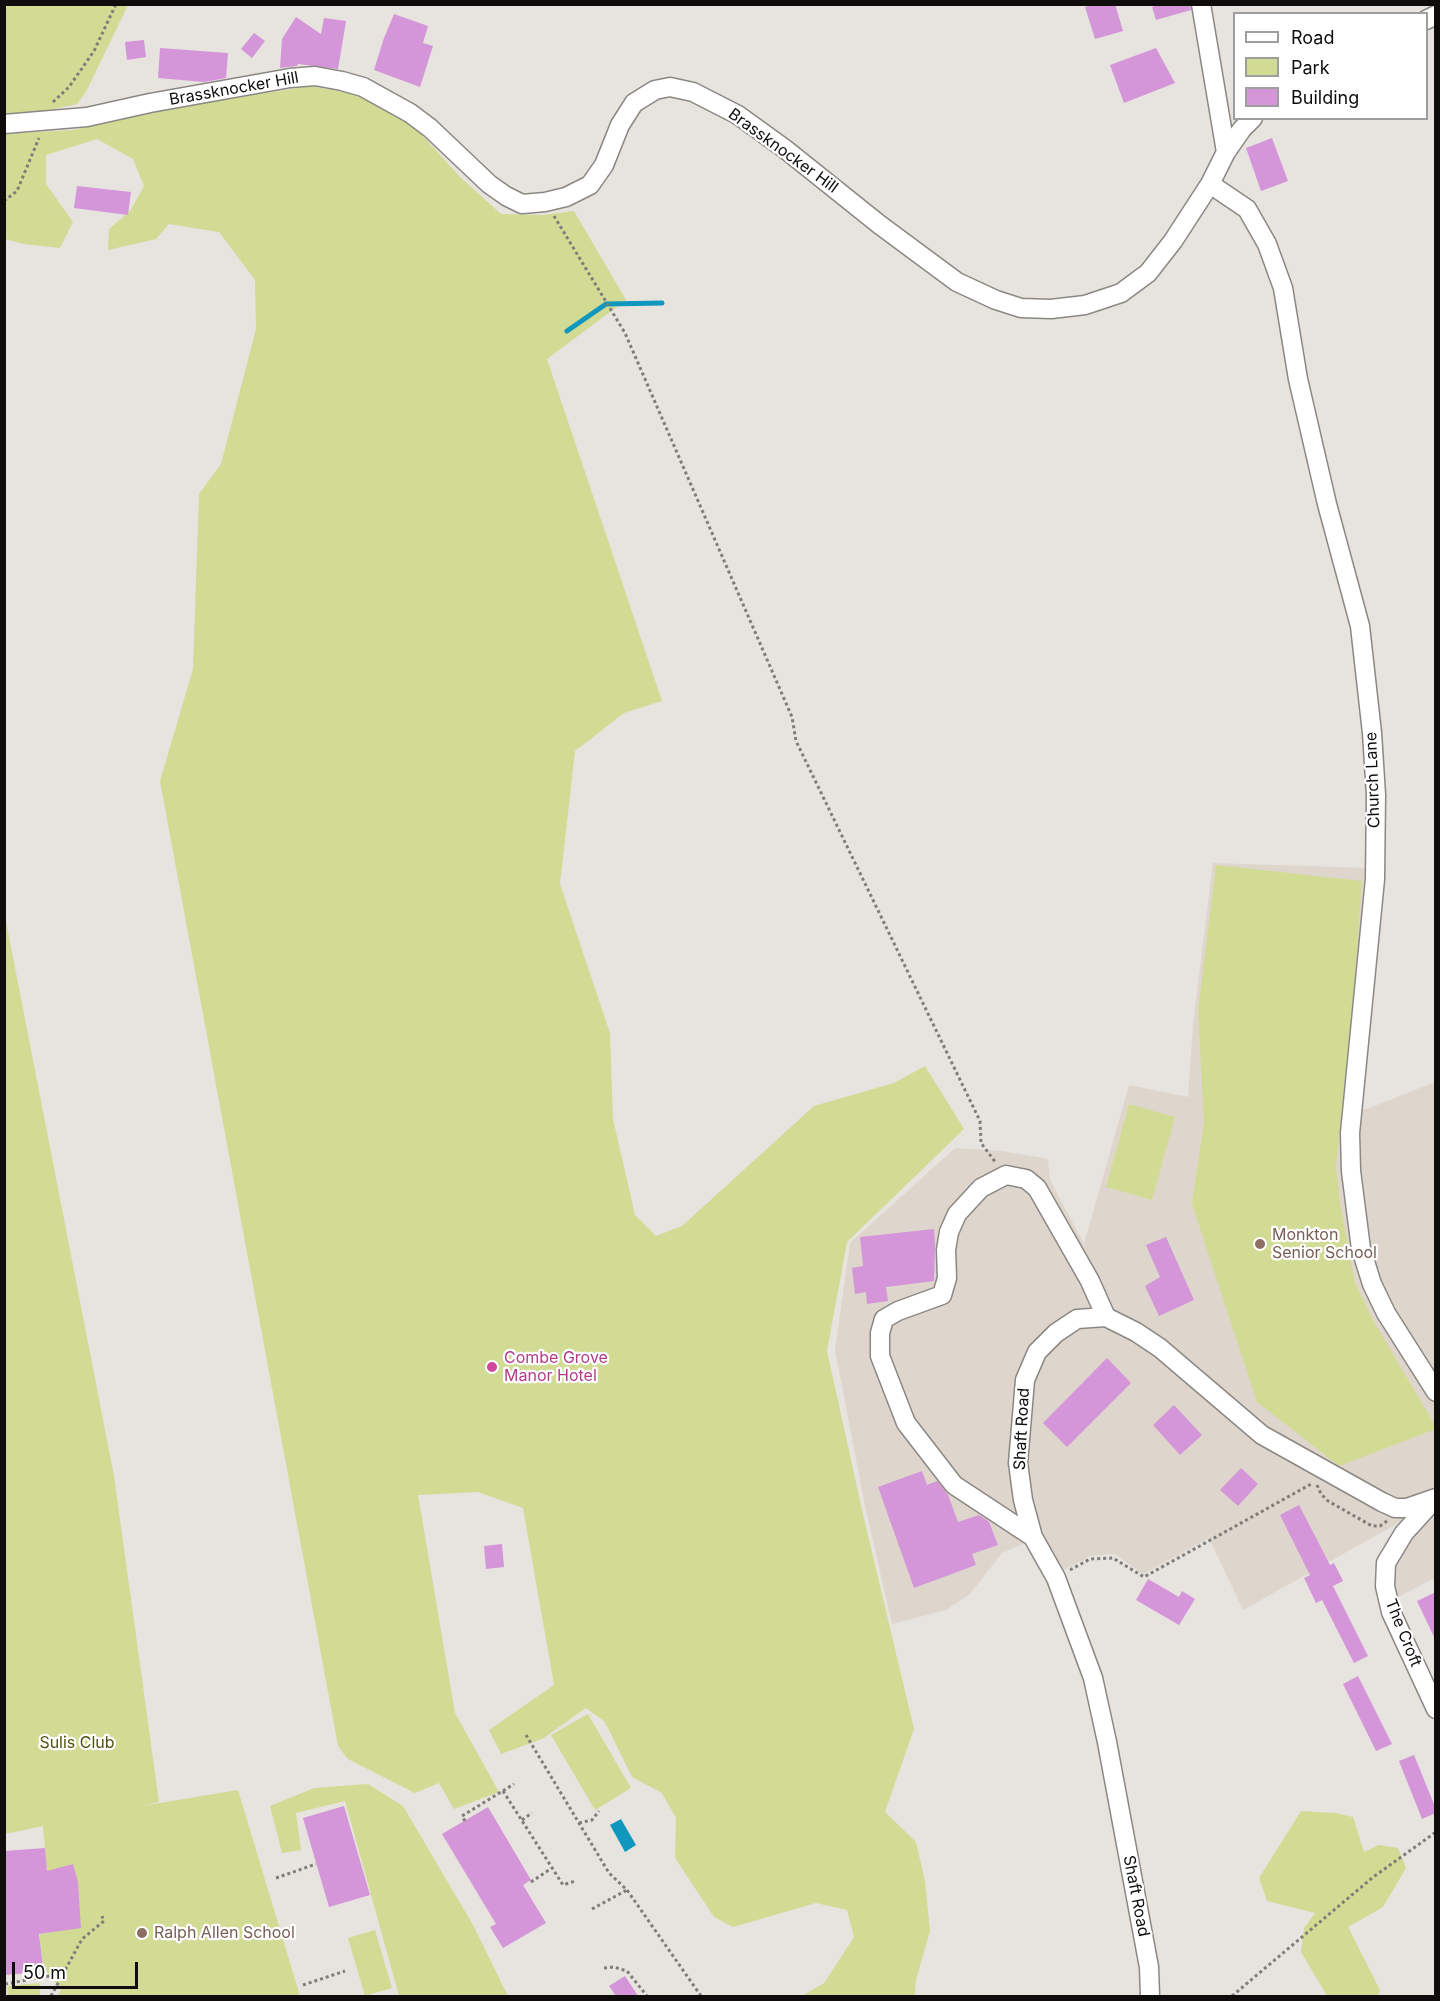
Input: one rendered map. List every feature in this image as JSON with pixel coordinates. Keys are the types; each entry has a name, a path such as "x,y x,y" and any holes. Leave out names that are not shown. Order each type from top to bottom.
{"street":[{"path":"1201,4 1226,152"},
{"name":"Brassknocker Hill","path":"4,124 87,117 150,103 290,78 324,78 363,87 410,113 430,128 489,184 522,204 566,197 590,185 604,165 620,125 634,103 655,90 670,87 693,92 738,115 957,282 996,300 1021,308 1051,309 1085,305 1121,293 1148,273 1173,242 1210,184 1226,152 1251,120"},
{"name":"Church Lane","path":"1210,184 1247,209 1267,244 1283,288 1298,379 1327,504 1360,626 1372,733 1376,795 1375,879 1350,1133 1351,1171 1361,1249 1372,1284 1386,1313 1433,1380"},
{"path":"1033,1537 954,1485 906,1423 880,1356 880,1333 884,1319 898,1311 942,1295 947,1278 946,1250 949,1232 957,1214 981,1188 1006,1175 1026,1179 1037,1188 1090,1281 1106,1317 1136,1332 1160,1348 1262,1435 1395,1508 1407,1508 1435,1498"},
{"name":"Shaft Road","path":"1106,1317 1077,1319 1056,1333 1037,1352 1025,1380 1018,1463 1023,1500 1033,1537 1056,1578 1093,1678 1149,1966 1150,1996"},
{"name":"The Croft","path":"1435,1498 1404,1533 1386,1563 1385,1586 1391,1612 1436,1709"}],"path":[{"path":"4,201 17,191 45,122 47,107 69,87 94,51 116,4"},
{"path":"545,202 625,333 792,717 796,741 980,1121 981,1143 1006,1175"},
{"path":"1307,1476 1316,1481 1321,1494 1328,1501 1372,1526 1380,1526 1407,1508"},
{"path":"1056,1578 1090,1559 1113,1557 1144,1577 1316,1481"},
{"path":"526,1735 609,1874 627,1890 701,1996"},
{"path":"465,1821 462,1816 514,1784"},
{"path":"503,1791 563,1885 575,1881"},
{"path":"579,1823 592,1820 599,1811"},
{"path":"522,1820 532,1813"},
{"path":"1232,1996 1372,1878 1436,1832"},
{"path":"276,1878 316,1864"},
{"path":"531,1882 552,1868"},
{"path":"592,1909 627,1890"},
{"path":"51,1996 82,1939 104,1921 102,1916"},
{"path":"604,1968 614,1967 627,1971 647,1996"},
{"path":"303,1985 345,1971"},
{"path":"5,1996 5,1984 61,1974"}],"shaded area":[{"name":"Monkton Senior School","path":"1213,863 1367,868 1340,1111 1367,1109 1435,1082 1435,1578 1398,1597 1394,1579 1394,1560 1411,1516 1243,1610 1209,1538 1143,1574 1115,1554 1090,1556 1061,1572 1038,1537 1002,1553 970,1594 946,1610 892,1624 866,1511 835,1350 850,1243 955,1148 1001,1151 1048,1159 1050,1180 1084,1244 1129,1085 1188,1097 1193,1025"}],"green space":[{"path":"4,5 128,5 86,92 77,104 40,112 5,114"},
{"path":"311,86 363,96 405,121 424,137 460,177 501,214 543,215 574,211 626,300 547,359 662,701 624,713 575,751 560,884 610,1033 613,1119 635,1215 656,1236 682,1226 814,1106 894,1083 925,1066 964,1129 847,1242 827,1351 914,1729 885,1812 916,1842 925,1881 930,1931 916,1980 915,1996 802,1996 824,1983 854,1937 847,1910 816,1903 733,1927 714,1917 675,1858 676,1818 662,1793 632,1777 605,1722 586,1708 542,1739 501,1754 489,1730 554,1685 523,1508 478,1492 418,1495 455,1713 499,1792 454,1809 439,1783 415,1793 348,1759 338,1746 160,781 193,669 199,494 221,464 256,329 255,280 219,232 169,224 156,239 108,250 109,229 130,211 144,186 133,159 97,139 46,155 46,184 73,222 60,248 24,244 5,239 4,134 73,130 188,105"},
{"path":"1216,865 1362,881 1354,989 1336,1166 1340,1203 1355,1283 1375,1324 1436,1429 1339,1466 1257,1402 1192,1204 1204,1122 1198,1011"},
{"name":"Sulis Club","path":"4,911 114,1476 159,1802 142,1806 238,1790 300,1996 58,1996 61,1989 43,1967 40,1943 40,1934 52,1932 43,1826 5,1834"},
{"path":"1129,1104 1175,1117 1152,1200 1106,1187"},
{"path":"588,1714 631,1788 595,1810 551,1735"},
{"path":"368,1784 403,1806 473,1925 508,1996 399,1996 345,1801 296,1813 301,1850 282,1853 270,1806 314,1788"},
{"path":"1301,1811 1335,1813 1353,1817 1364,1852 1379,1845 1398,1848 1406,1868 1383,1907 1348,1927 1380,1990 1378,1996 1327,1996 1301,1952 1304,1928 1315,1913 1267,1901 1259,1878"},
{"path":"375,1930 392,1988 365,1996 348,1938"},
{"path":"40,1983 40,1996 8,1996 7,1986"}],"water":[{"path":"621,1819 636,1845 625,1852 610,1825"}],"building":[{"path":"1092,4 1115,4 1123,31 1095,39 1085,7"},
{"path":"1159,4 1190,4 1191,10 1156,20 1152,7"},
{"path":"394,14 428,26 423,43 433,46 420,87 374,70"},
{"path":"296,17 321,34 324,18 346,21 338,69 298,64 280,68 282,39"},
{"path":"254,33 265,41 252,58 241,49"},
{"path":"144,40 146,57 127,60 125,42"},
{"path":"160,48 228,53 226,78 204,82 158,78"},
{"path":"1156,48 1175,83 1124,103 1110,65"},
{"path":"1272,138 1288,181 1261,191 1246,148"},
{"path":"77,186 131,192 128,215 74,208"},
{"path":"934,1229 934,1281 886,1287 888,1301 867,1304 866,1292 855,1294 852,1268 863,1266 860,1237"},
{"path":"1166,1237 1194,1300 1159,1316 1145,1286 1160,1277 1146,1245"},
{"path":"1107,1358 1131,1383 1067,1447 1043,1423"},
{"path":"1174,1405 1202,1435 1180,1455 1153,1425"},
{"path":"1241,1468 1258,1484 1238,1506 1220,1490"},
{"path":"922,1471 927,1485 937,1481 948,1495 958,1522 979,1515 989,1522 998,1545 972,1554 976,1565 914,1588 878,1487"},
{"path":"1299,1505 1330,1565 1334,1563 1343,1581 1333,1586 1368,1656 1354,1663 1322,1600 1316,1603 1304,1578 1310,1575 1280,1515"},
{"path":"502,1544 504,1567 486,1569 484,1546"},
{"path":"1148,1579 1179,1597 1182,1591 1195,1599 1179,1625 1136,1600"},
{"path":"1436,1592 1436,1641 1417,1601"},
{"path":"1358,1676 1392,1744 1376,1751 1343,1684"},
{"path":"1414,1755 1436,1809 1436,1813 1422,1819 1399,1761"},
{"path":"344,1806 370,1895 329,1907 303,1818"},
{"path":"488,1807 531,1880 523,1885 546,1923 503,1948 490,1927 496,1924 442,1834"},
{"path":"45,1848 47,1871 73,1864 78,1882 81,1928 39,1934 43,1967 29,1968 29,1973 4,1975 4,1851"},
{"path":"625,1976 638,1996 616,1996 609,1986"}],"waterway":[{"path":"567,331 606,304 662,303"}],"place":[{"name":"Monkton Senior School","path":"1260,1244"},
{"name":"Combe Grove Manor Hotel","path":"492,1367"},
{"name":"Ralph Allen School","path":"142,1933"}]}
